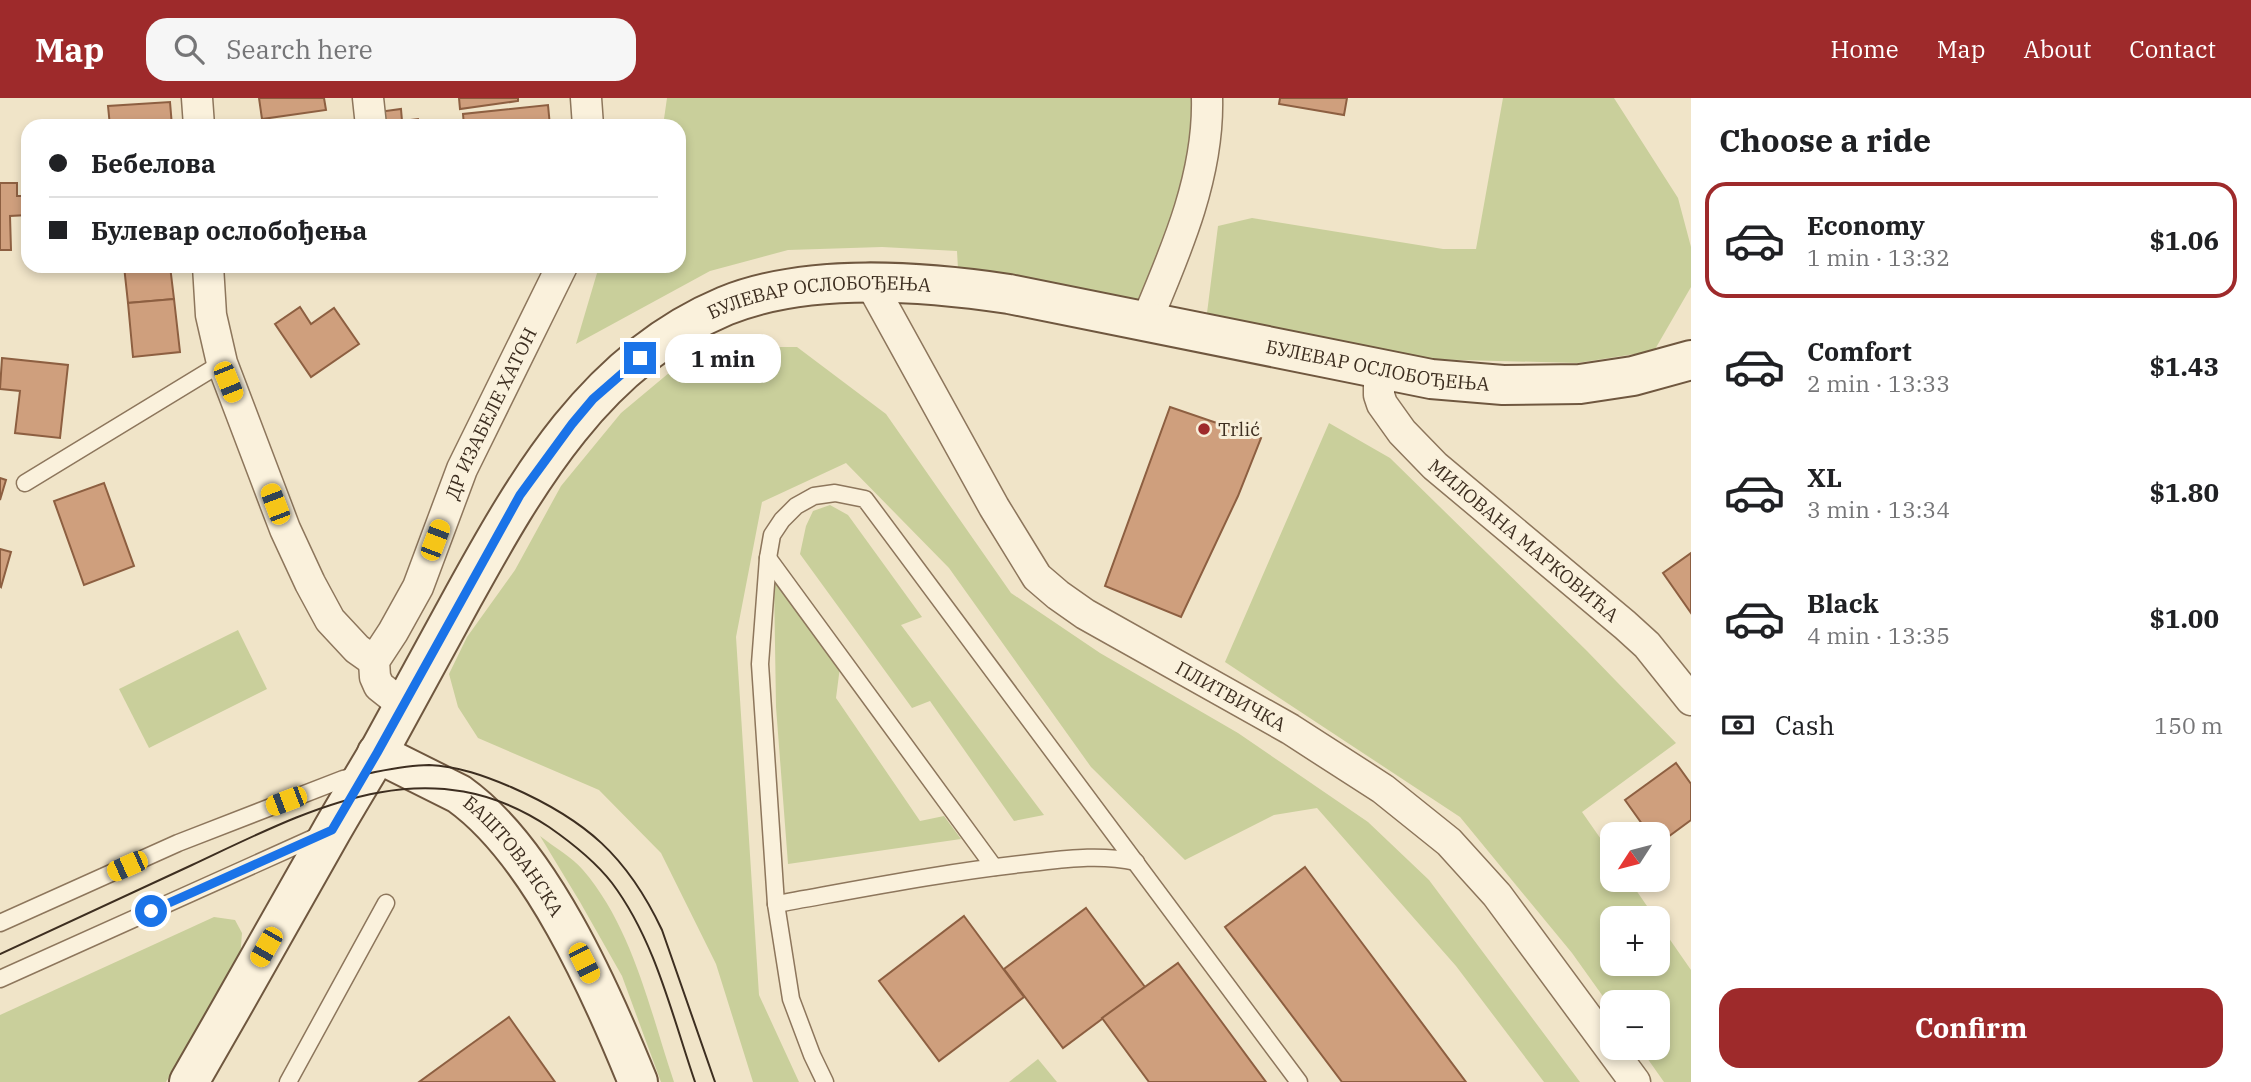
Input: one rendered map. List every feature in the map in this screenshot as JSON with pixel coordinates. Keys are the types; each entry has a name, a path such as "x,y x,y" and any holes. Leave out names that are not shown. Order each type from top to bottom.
{"main road":[{"name":"БУЛЕВАР ОСЛОБОЂЕЊА","path":"189,1082 371,764 520,495 593,399 667,337 703,317 762,293 802,287 831,284 959,286 1431,379 1503,385 1580,384 1633,376 1691,360"},
{"name":"БАШТОВАНСКА","path":"371,764 459,794 469,801 516,852 550,901 573,941 606,1007 638,1082"}],"street":[{"path":"197,98 198,119"},
{"path":"368,98 370,119"},
{"path":"586,98 588,119"},
{"path":"1146,322 1184,226 1202,163 1208,124 1207,98"},
{"path":"208,273 211,315 222,363 285,529 330,620 357,649 374,661 375,677 379,686 403,705"},
{"name":"ДР ИЗАБЕЛЕ ХАТОН","path":"374,661 418,587 462,469 559,273"},
{"name":"ПЛИТВИЧКА","path":"871,284 994,507 1037,577 1085,614 1290,729 1383,789 1449,842 1497,895 1634,1082"},
{"name":"МИЛОВАНА МАРКОВИЋА","path":"1380,369 1378,395 1402,432 1435,466 1633,631 1691,700"}],"lane":[{"path":"25,483 222,363"},
{"path":"825,1082 791,999 776,904 760,664 772,535 796,506 814,496 835,493 865,499 1299,1082"},
{"path":"768,558 994,867"},
{"path":"0,923 178,843 343,779 371,764"},
{"path":"0,979 332,830"},
{"path":"776,904 994,867 1088,857 1113,857 1136,862"},
{"path":"288,1082 386,903"}],"green space":[{"path":"667,98 1207,98 1146,322 959,287 957,251 882,247 788,250 710,271 576,344 597,273 686,273 686,119 664,119"},
{"path":"1503,98 1614,98 1678,198 1691,247 1691,287 1654,351 1577,363 1386,358 1206,321 1218,226 1252,218 1443,249 1476,249"},
{"path":"700,347 797,347 886,414 1011,593 1100,653 1238,733 1368,822 1429,880 1580,1082 1544,1082 1456,966 1317,808 1274,815 1185,860 1091,767 949,568 846,463 762,502 736,637 759,995 799,1082 753,1082 716,964 661,853 599,790 478,738 458,707 449,674 467,637 515,570 561,486 621,413"},
{"path":"1329,423 1390,458 1587,651 1676,743 1582,812 1600,838 1600,892 1637,892 1647,906 1600,906 1600,976 1670,976 1670,940 1691,970 1691,1082 1664,1082 1648,1060 1670,1060 1670,990 1600,990 1600,992 1572,953 1460,817 1225,662"},
{"path":"830,505 848,515 922,617 901,625 1044,815 1014,821 930,701 912,708 800,554 806,526 813,511"},
{"path":"774,582 840,667 836,698 920,821 944,816 961,839 788,864 776,707"},
{"path":"238,630 267,689 149,748 119,689"},
{"path":"540,836 583,870 615,918 638,971 674,1082 661,1082 622,976"},
{"path":"214,917 235,920 242,933 240,959 166,1082 0,1082 0,1015"},
{"path":"1038,1059 1057,1082 1009,1082"}],"building":[{"path":"259,98 324,98 326,110 262,119"},
{"path":"459,98 518,98 518,101 460,109"},
{"path":"1280,98 1347,98 1344,115 1279,104"},
{"path":"170,102 171,119 109,119 108,106"},
{"path":"548,105 549,119 463,119 463,114"},
{"path":"401,109 402,119 378,119 378,112"},
{"path":"0,183 17,183 17,196 21,196 21,215 10,216 11,250 0,250"},
{"path":"125,273 171,273 174,299 128,303"},
{"path":"174,299 180,352 133,357 128,303"},
{"path":"300,307 311,324 334,308 359,344 311,377 275,324"},
{"path":"2,358 68,365 60,438 15,433 20,391 0,389"},
{"path":"1170,407 1261,438 1238,496 1181,617 1105,586"},
{"path":"0,478 6,480 0,500"},
{"path":"104,483 134,566 84,585 54,501"},
{"path":"0,549 11,552 1,587 0,586"},
{"path":"1691,553 1691,613 1663,573"},
{"path":"1676,763 1691,784 1691,820 1670,835 1670,822 1641,822 1625,800"},
{"path":"1305,867 1466,1082 1342,1082 1225,927"},
{"path":"1086,908 1145,987 1063,1048 1004,969"},
{"path":"964,916 1024,997 939,1061 879,981"},
{"path":"1178,963 1266,1082 1149,1082 1102,1018"},
{"path":"509,1017 555,1082 419,1082 463,1050"}],"tram line":[{"path":"365,774 429,765 471,772 538,800 583,827 602,843 634,881 662,930 715,1082"},
{"path":"0,954 280,824 324,807 368,795 413,788 458,791 503,803 549,827 583,853 612,883 627,905 651,953 695,1082"}],"place":[{"name":"Trlić","path":"1204,429"}],"route":[{"path":"151,911 332,830 520,495 593,399 640,358"}]}
